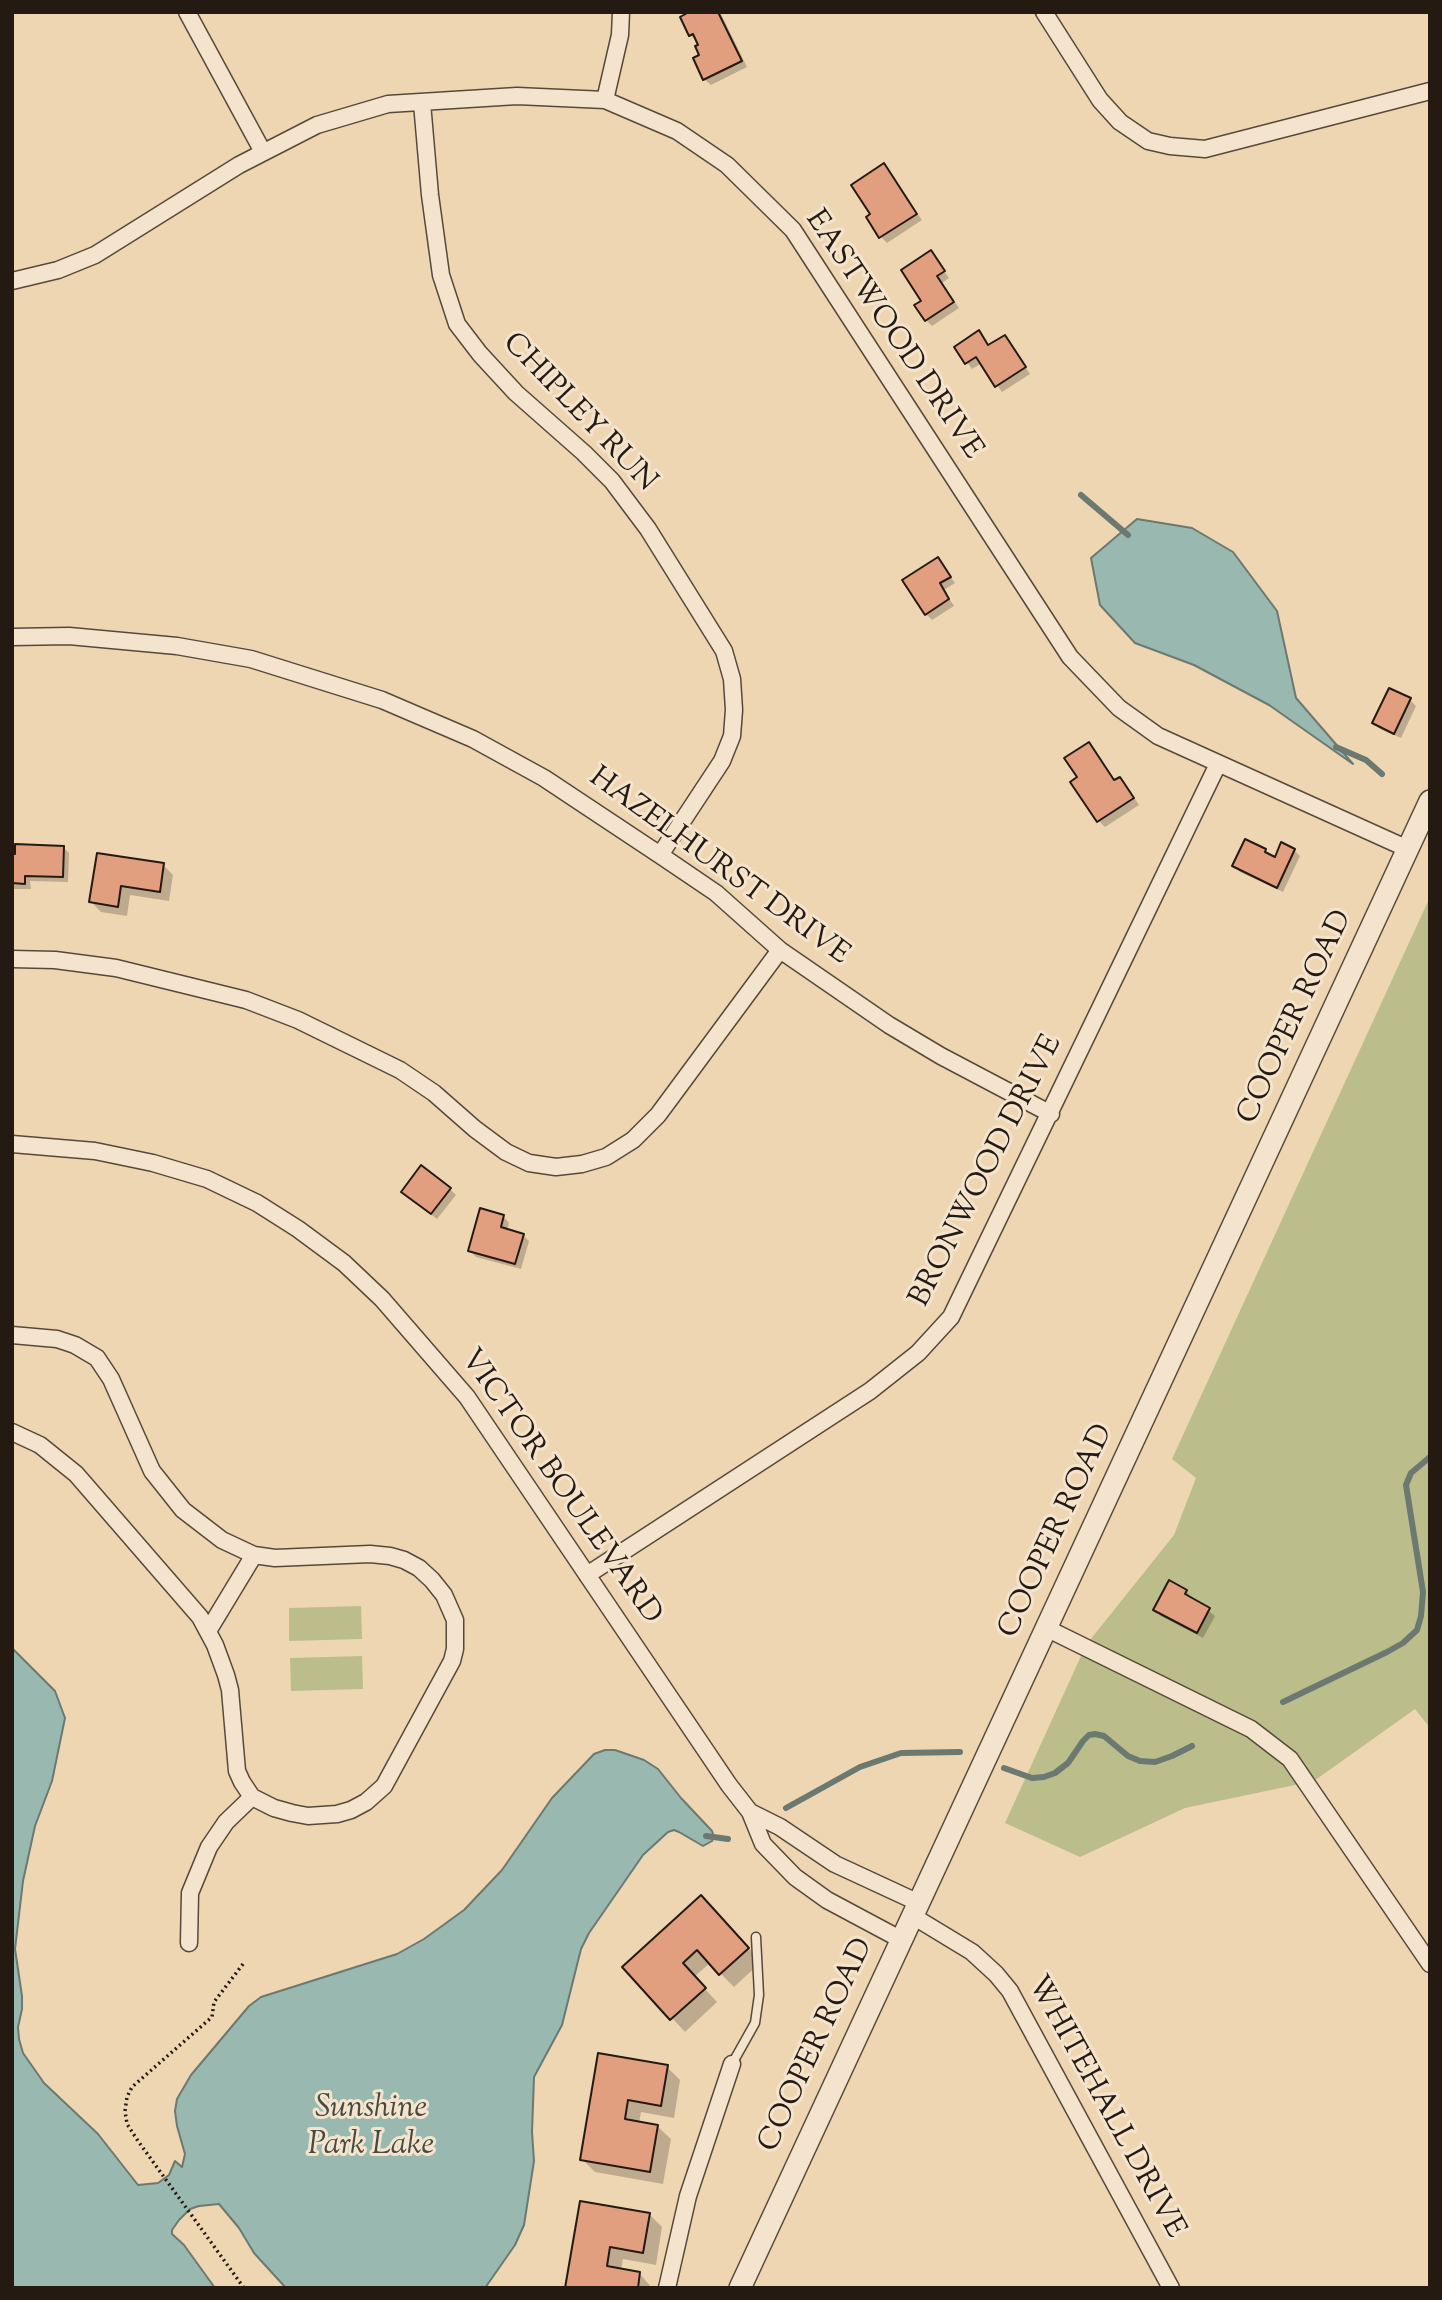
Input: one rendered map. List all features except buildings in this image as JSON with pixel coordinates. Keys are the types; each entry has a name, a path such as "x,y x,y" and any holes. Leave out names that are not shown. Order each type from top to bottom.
{"street":[{"path":"187,12 263,152"},
{"path":"605,100 620,35 621,12"},
{"path":"1044,12 1100,100 1120,122 1148,141 1170,146 1205,149 1430,91"},
{"name":"EASTWOOD DRIVE","path":"12,281 58,270 95,255 239,165 317,125 388,104 517,96 605,100 677,131 727,165 793,230 1070,657 1119,708 1158,736 1408,849"},
{"name":"CHIPLEY RUN","path":"422,103 430,195 441,275 457,324 516,393 612,481 648,529 724,651 732,679 732,736 722,761 660,855"},
{"name":"HAZELHURST DRIVE","path":"12,637 69,636 177,646 251,659 382,700 473,739 544,778 716,893 780,950 889,1025 941,1056 1051,1114"},
{"name":"BRONWOOD DRIVE","path":"587,1575 870,1391 918,1353 951,1317 1218,764"},
{"name":"COOPER ROAD","path":"740,2288 1430,801"},
{"path":"12,959 55,960 116,968 246,1000 298,1020 400,1070 434,1093 506,1152 529,1163 556,1167 582,1164 606,1157 633,1140 658,1115 780,950"},
{"name":"VICTOR BOULEVARD","path":"12,1144 95,1152 153,1163 207,1179 257,1203 335,1256 382,1299 467,1397 729,1785 750,1812 763,1844 795,1877 827,1900 900,1939"},
{"path":"12,1335 57,1339 75,1345 97,1358 111,1379 152,1471 165,1490 183,1510 222,1540 254,1555 275,1558 370,1554 404,1560 419,1568 444,1595 455,1620 456,1640 452,1661 384,1786 366,1802 337,1814 308,1816 274,1808 253,1797 237,1770 230,1690 208,1630 190,1604 76,1474 40,1445 12,1432"},
{"path":"208,1630 254,1555"},
{"path":"1046,1628 1251,1729 1290,1759 1430,1964"},
{"path":"190,1943 190,1893 209,1847 226,1822 253,1797"},
{"name":"VICTOR BOULEVARD","path":"750,1812 780,1827 835,1864 914,1909"},
{"name":"WHITEHALL DRIVE","path":"914,1909 978,1956 1010,1990 1171,2288"},
{"path":"667,2288 688,2196 732,2064"}],"lane":[{"path":"732,2064 755,2023 759,1995 756,1937"}],"path":[{"path":"243,1964 216,1999 212,2017 142,2078 127,2097 125,2111 127,2124 244,2288"}],"green space":[{"path":"1430,897 1430,1728 1415,1709 1314,1781 1185,1808 1080,1857 1005,1823 1086,1645 1174,1535 1196,1478 1172,1459"},
{"path":"361,1606 362,1639 289,1641 289,1608"},
{"path":"362,1656 363,1689 291,1691 290,1658"}],"water":[{"path":"1137,519 1192,528 1233,552 1277,611 1296,698 1353,764 1269,705 1194,665 1135,643 1100,605 1091,558"},
{"name":"Sunshine Park Lake","path":"12,1648 55,1691 65,1718 52,1781 35,1826 23,1881 15,1949 22,1996 19,2039 23,2053 44,2083 98,2134 138,2185 158,2183 169,2175 175,2161 182,2167 185,2154 177,2126 177,2099 191,2075 249,2006 261,1997 397,1954 424,1939 464,1910 502,1870 552,1798 594,1754 615,1750 644,1760 658,1769 712,1831 712,1841 703,1846 674,1830 668,1832 643,1855 589,1933 581,1949 562,2025 534,2077 534,2161 524,2225 515,2245 485,2288 286,2288 254,2253 239,2228 219,2204 190,2209 172,2230 172,2234 184,2245 215,2288 12,2288"}],"waterway":[{"path":"1081,495 1128,535"},
{"path":"1336,747 1366,760 1382,774"},
{"path":"1283,1702 1387,1652 1403,1643 1417,1630 1423,1592 1406,1485 1411,1473 1430,1457"},
{"path":"1004,1768 1032,1778 1055,1773 1068,1763 1089,1735 1095,1734 1104,1736 1128,1756 1140,1761 1155,1762 1192,1746"},
{"path":"786,1808 860,1767 901,1753 960,1752"},
{"path":"706,1836 728,1839"}]}
